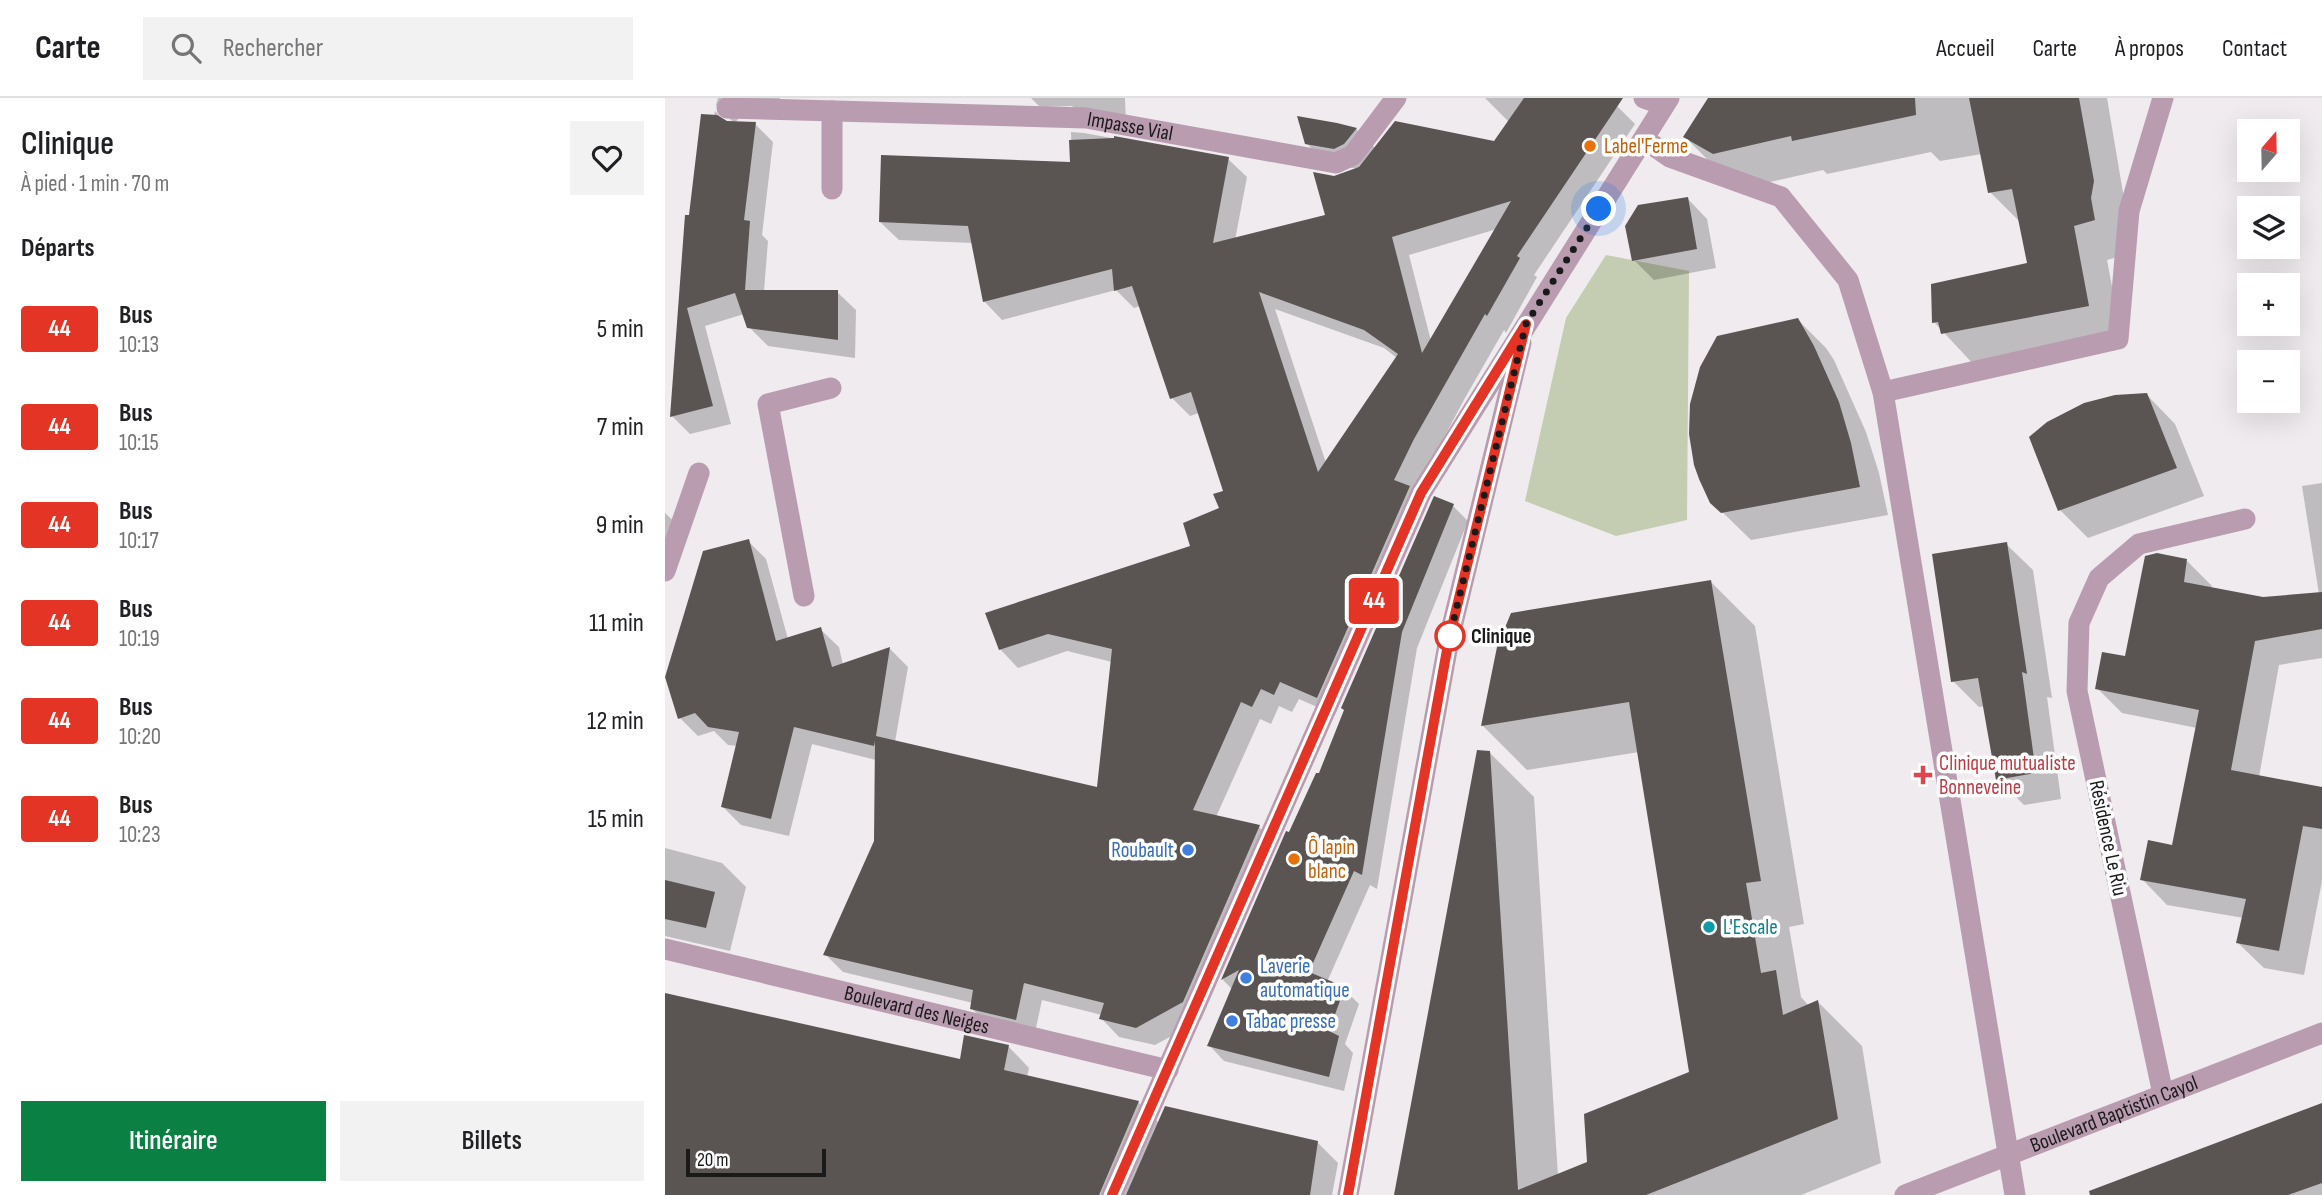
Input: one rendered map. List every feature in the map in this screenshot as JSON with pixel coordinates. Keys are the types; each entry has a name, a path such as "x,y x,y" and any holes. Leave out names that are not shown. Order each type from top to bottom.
{"street":[{"name":"Impasse Vial","path":"727,108 1086,118 1336,163 1353,155 1396,98"},
{"path":"1883,392 2118,339 2129,211 2163,98"},
{"path":"1112,1195 1421,493 1644,139 1659,100"},
{"path":"832,111 832,189"},
{"path":"1644,139 1670,157 1781,197 1848,280 1883,392 2015,1195"},
{"path":"1348,1195 1449,639 1526,324"},
{"path":"804,596 768,404 831,388"},
{"path":"665,571 699,473"},
{"name":"Résidence Le Riu","path":"2163,1094 2077,691 2079,623 2099,578 2139,544 2245,519"},
{"name":"Boulevard des Neiges","path":"665,949 1168,1070"},
{"name":"Boulevard Baptistin Cayol","path":"1905,1195 2322,1033"}],"green space":[{"path":"1606,255 1689,271 1687,520 1616,536 1525,501 1566,318"}],"building":[{"path":"1524,98 1623,98 1517,256 1520,258 1414,439 1394,480 1410,486 1317,698 1280,682 1274,695 1261,689 1252,707 1241,702 1193,810 1260,825 1183,1002 1136,1028 1099,1019 1104,1003 1024,983 1016,1020 970,1009 973,990 823,955 874,841 875,741 874,746 794,727 771,819 721,807 739,732 708,727 695,713 678,719 665,677 703,551 749,539 776,641 821,627 832,667 890,647 876,736 1097,787 1112,649 1048,634 999,650 985,613 1190,546 1183,523 1219,508 1213,494 1223,491 1191,392 1170,399 1132,286 1114,291 1112,269 983,302 968,226 879,222 881,155 1070,162 1069,140 1114,136 1229,157 1213,243 1325,215 1313,172 1334,176 1359,167 1395,121 1494,141","holes":["1511,201 1473,266 1422,353 1392,237","1259,292 1364,330 1398,354 1318,472"]},
{"path":"1708,98 1915,98 1916,115 1792,141 1791,136 1713,154 1683,137"},
{"path":"1969,98 2079,98 2094,181 2091,198 2095,220 2074,226 2089,306 1941,334 1938,322 1932,323 1931,284 2027,263 2012,189 1988,193"},
{"path":"701,114 717,115 727,121 756,122 744,220 750,221 745,290 838,290 838,340 747,328 735,293 687,308 713,406 670,417 685,215 689,215"},
{"path":"1297,116 1357,128 1344,144 1334,149 1305,144"},
{"path":"1688,197 1697,249 1632,261 1625,226 1638,205"},
{"path":"1798,318 1839,402 1860,487 1721,513 1710,503 1699,479 1689,434 1690,404 1700,367 1717,336"},
{"path":"2147,393 2177,468 2058,511 2029,437 2047,422 2084,403 2115,395"},
{"path":"1434,496 1454,504 1402,632 1362,875 1354,871 1309,972 1345,987 1329,1031 1339,1036 1329,1077 1207,1046 1239,970 1221,980 1286,831 1289,832 1316,773 1319,773 1344,710 1341,708"},
{"path":"2007,542 2027,674 2022,672 2036,773 1996,780 1978,678 1951,682 1932,554"},
{"path":"2157,553 2187,559 2184,582 2263,597 2322,592 2322,629 2255,641 2231,770 2322,787 2322,829 2303,826 2279,951 2236,943 2246,899 2140,880 2148,840 2172,845 2199,710 2095,689 2102,652 2125,656 2145,556"},
{"name":"L'Escale","path":"1711,580 1761,881 1746,883 1761,973 1776,970 1783,1015 1818,1000 1838,1119 1646,1195 1394,1195 1477,750 1490,751 1518,1190 1587,1162 1584,1114 1689,1072 1629,702 1481,726 1497,647 1511,613"},
{"path":"665,880 715,892 706,928 665,919"},
{"path":"665,993 960,1059 964,1035 1009,1045 1004,1070 1139,1101 1099,1195 665,1195"},
{"path":"2322,1103 2322,1183 2288,1195 2090,1195 2089,1191"},
{"path":"1165,1106 1318,1141 1310,1195 1126,1195"}],"bus line":[{"name":"44","path":"1112,1195 1421,493 1526,324 1449,639 1348,1195"}],"place":[{"name":"Label'Ferme","path":"1590,146"},
{"name":"Clinique","path":"1450,636"},
{"name":"Clinique mutualiste Bonneveine","path":"1923,775"},
{"name":"Roubault","path":"1188,850"},
{"name":"Ô lapin blanc","path":"1294,859"},
{"name":"L'Escale","path":"1709,927"},
{"name":"Laverie automatique","path":"1246,978"},
{"name":"Tabac presse","path":"1232,1021"}],"route":[{"path":"1450,636 1449,639 1526,324 1599,209"}]}
